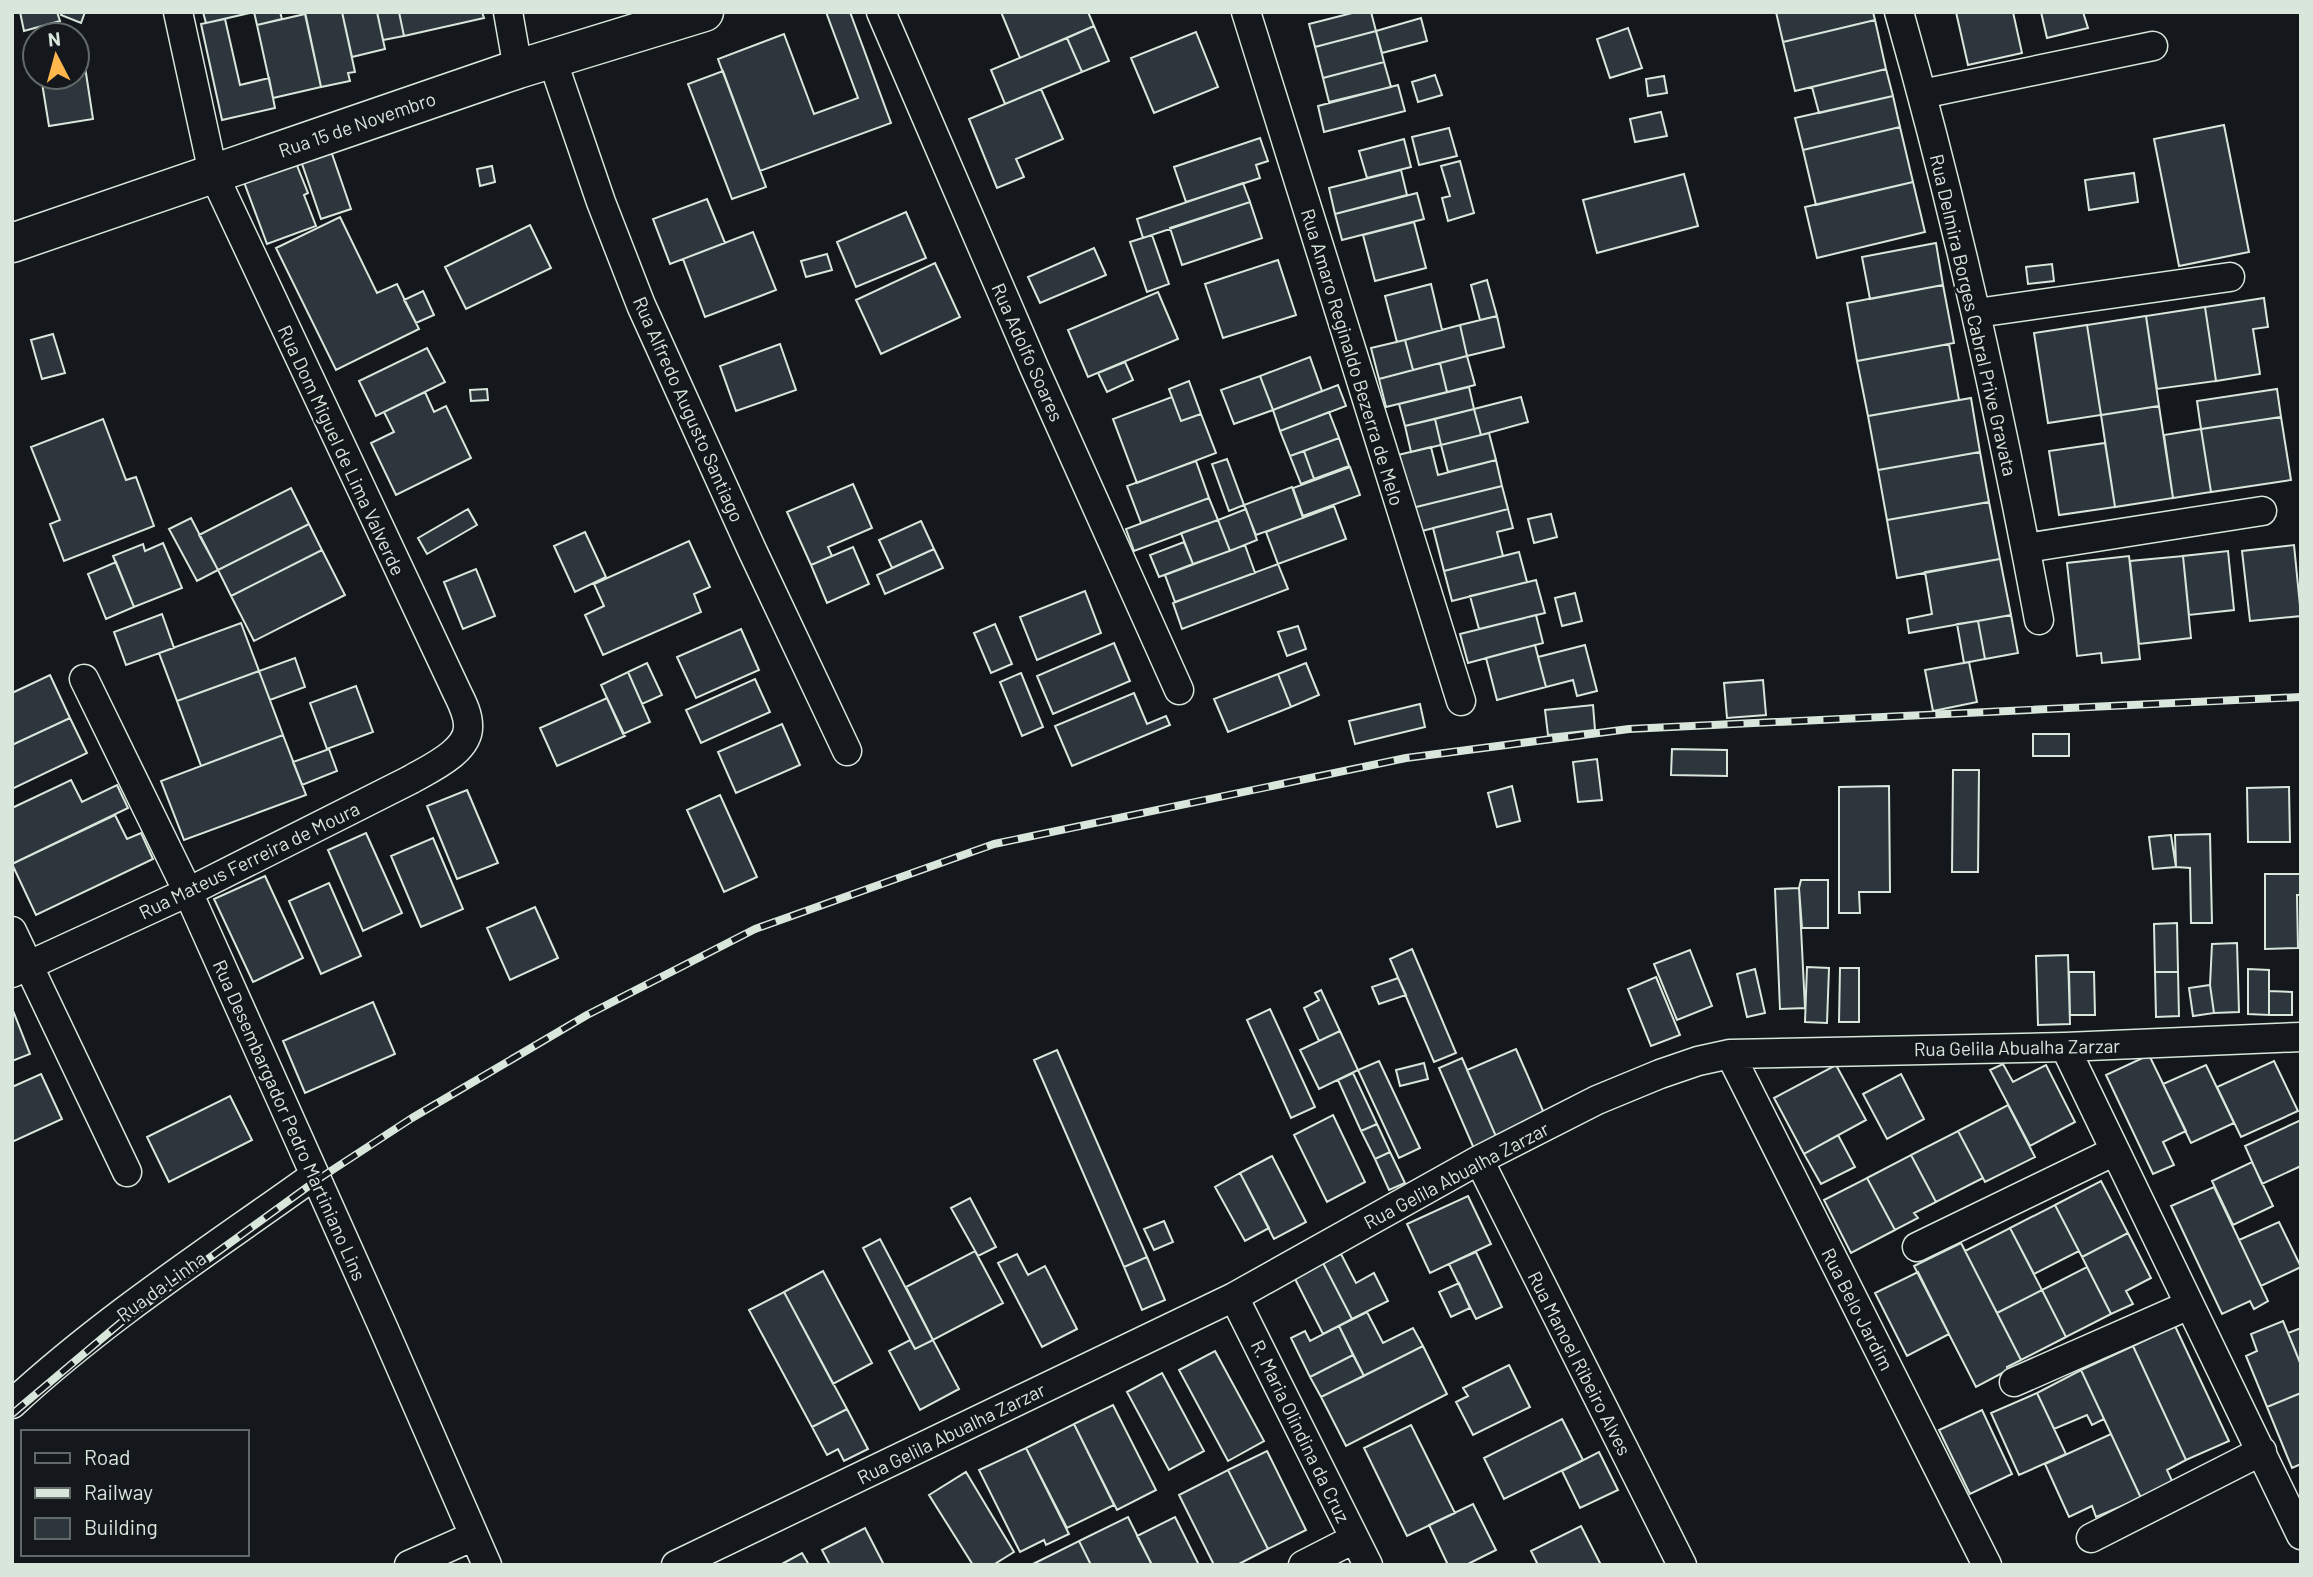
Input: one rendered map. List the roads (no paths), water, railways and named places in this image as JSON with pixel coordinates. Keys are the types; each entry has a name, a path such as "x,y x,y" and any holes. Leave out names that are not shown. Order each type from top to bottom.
{"main road":[{"name":"Rua 15 de Novembro","path":"12,243 535,64 704,12"}],"street":[{"name":"Rua Dom Miguel de Lima Valverde","path":"178,12 213,173 455,688 469,727"},
{"name":"Rua Alfredo Augusto Santiago","path":"508,12 601,202 641,305 847,751"},
{"name":"Rua Adolfo Soares","path":"881,12 1034,367 1179,690"},
{"name":"Rua Amaro Reginaldo Bezerra de Melo","path":"1246,12 1461,701"},
{"name":"Rua Delmira Borges Cabral Prive Gravata","path":"1899,12 1977,313 2039,620"},
{"path":"1922,94 2153,46"},
{"path":"1977,313 2230,276"},
{"path":"2026,548 2262,511"},
{"name":"Rua Desembargador Pedro Martiniano Lins","path":"84,679 188,891 486,1565"},
{"name":"Rua Mateus Ferreira de Moura","path":"20,969 188,891 442,762 456,751 466,737 469,727"},
{"path":"12,931 20,969 127,1172"},
{"name":"Rua Gelila Abualha Zarzar","path":"676,1565 1234,1297 1479,1160 1597,1100 1699,1061 1730,1054 2065,1047 2301,1037"},
{"path":"2065,1047 2301,1535"},
{"name":"Rua Belo Jardim","path":"1730,1054 1987,1565"},
{"path":"1917,1247 2115,1151"},
{"name":"Rua Manoel Ribeiro Alves","path":"1479,1160 1682,1565"},
{"name":"Rua da Linha","path":"12,1404 102,1328 315,1175"},
{"name":"R. Maria Olindina da Cruz","path":"1234,1297 1368,1565"},
{"path":"2014,1382 2189,1305"},
{"path":"2091,1538 2262,1451"},
{"path":"409,1565 474,1536"},
{"path":"1303,1565 1354,1539"}],"railway":[{"path":"12,1414 125,1319 317,1180 412,1118 587,1015 755,929 994,844 1406,758 1629,729 2301,697"}]}
